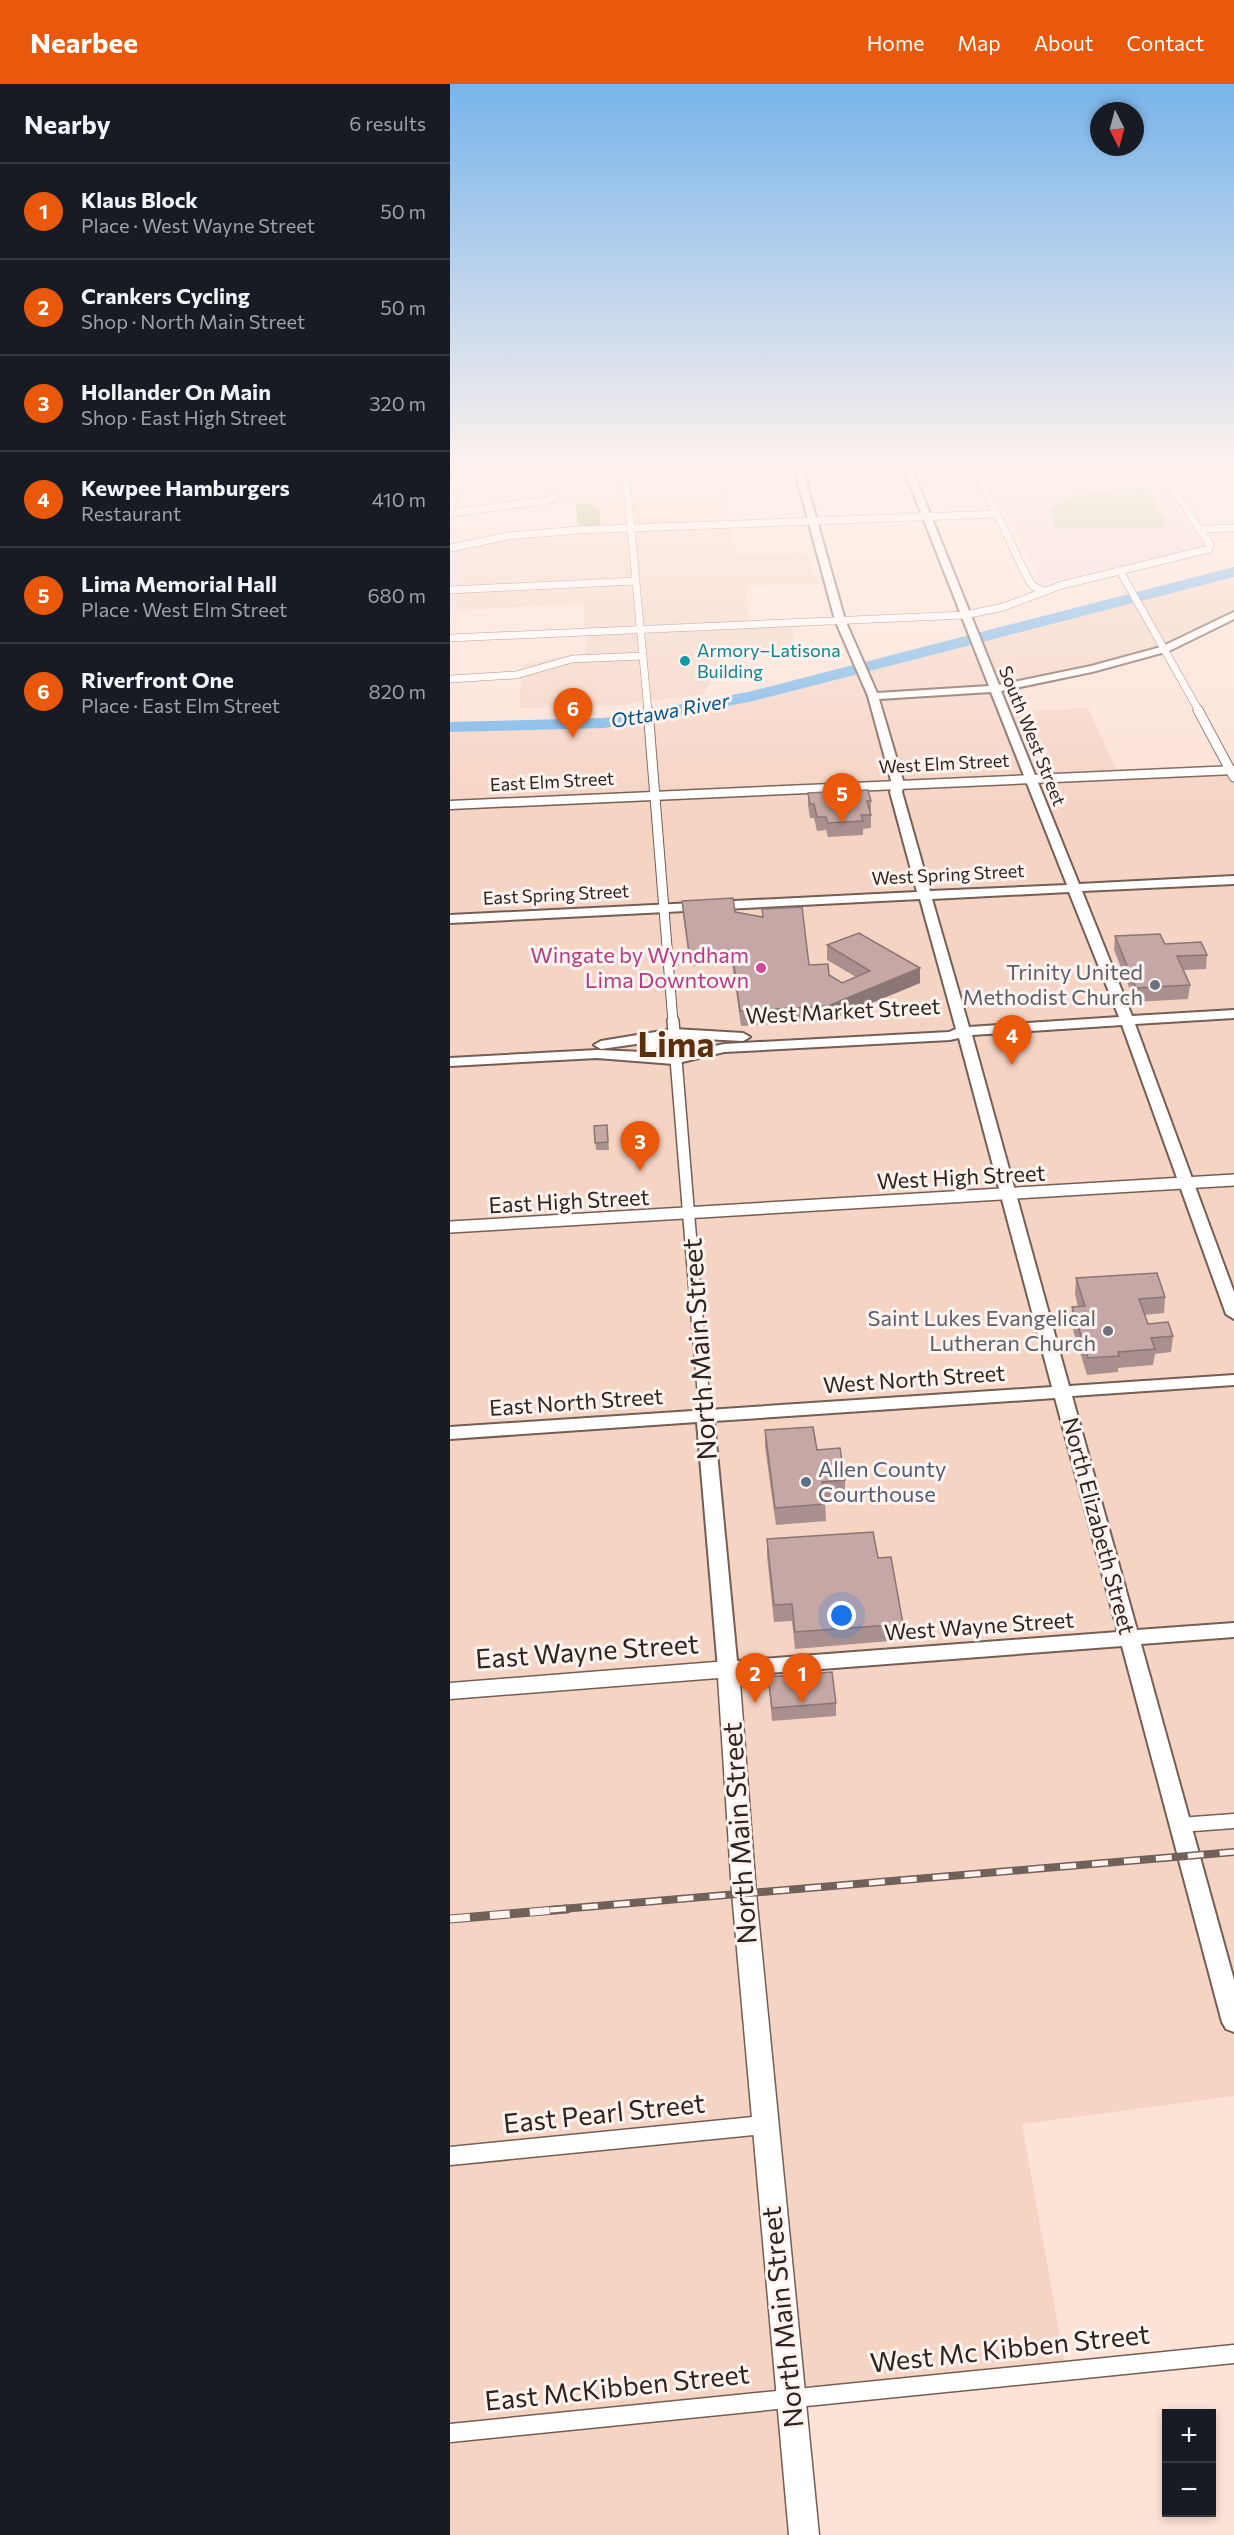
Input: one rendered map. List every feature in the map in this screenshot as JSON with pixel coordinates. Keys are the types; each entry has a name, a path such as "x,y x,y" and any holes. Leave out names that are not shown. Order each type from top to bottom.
{"main road":[{"name":"West Elm Street","path":"655,795 1030,778 1233,772"},
{"name":"East Elm Street","path":"450,805 655,795"},
{"name":"East Wayne Street","path":"450,1691 728,1669"},
{"name":"North Main Street","path":"728,1669 764,2125 804,2535"}],"street":[{"name":"North Elizabeth Street","path":"828,578 840,620 873,696 898,784 896,792 1009,1193 1234,2022"},
{"name":"South West Street","path":"951,578 1127,1021 1234,1314"},
{"path":"1029,578 1033,586 1044,591"},
{"path":"450,638 840,620 967,620 1044,591 1106,578"},
{"path":"1125,578 1233,772"},
{"path":"450,590 635,581 641,629 663,907 680,1033 693,1036 699,1044 695,1053 682,1058"},
{"path":"873,696 994,688 1092,669 1166,649 1234,615"},
{"path":"450,679 516,675 557,662 572,660 643,656"},
{"name":"West Spring Street","path":"663,907 1234,880"},
{"name":"East Spring Street","path":"450,919 663,907"},
{"name":"West Market Street","path":"450,1062 597,1054 682,1058 724,1048 950,1036 964,1031 1234,1014"},
{"name":"West Market Street","path":"450,1053 607,1044 680,1033 738,1037 950,1025 964,1031"},
{"path":"656,1037 649,1045 649,1050 659,1057"},
{"name":"North Main Street","path":"682,1058 690,1213 705,1416 728,1669"},
{"name":"West High Street","path":"690,1213 1234,1180"},
{"name":"East High Street","path":"450,1227 690,1213"},
{"name":"West North Street","path":"705,1416 1234,1380"},
{"name":"East North Street","path":"450,1433 705,1416"},
{"name":"West Wayne Street","path":"728,1669 1234,1630"},
{"path":"1180,1825 1234,1821"},
{"name":"East Pearl Street","path":"450,2156 764,2125"},
{"name":"West Mc Kibben Street","path":"791,2397 1234,2354"},
{"name":"East McKibben Street","path":"450,2433 791,2397"}],"shaded area":[{"path":"450,578 457,578 455,610 450,610"},
{"path":"457,578 817,578 819,584 745,586 750,620 790,619 794,644 784,651 718,654 719,663 704,694 620,705 520,708 521,666 546,659 586,654 584,604 455,610"},
{"path":"1039,578 1061,578 1041,583"},
{"path":"1206,578 1231,578 1234,583 1234,615 1165,649 995,688 1004,712 1088,708 1119,775 1230,770 1234,777 1234,2096 1022,2124 1066,2370 791,2397 804,2535 450,2535 450,733 604,723 749,697"}],"building":[{"path":"868,790 871,801 867,801 871,815 861,815 863,821 828,823 826,817 817,817 814,804 810,804 808,793"},
{"name":"Wingate by Wyndham Lima Downtown","path":"733,898 735,912 763,917 762,909 802,907 809,965 828,964 829,975 842,983 870,971 827,945 859,933 920,968 828,1006 740,1011 732,950 689,952 682,901"},
{"path":"1160,934 1165,944 1201,942 1207,955 1177,956 1190,985 1136,988 1115,936"},
{"path":"607,1125 608,1142 595,1143 594,1126"},
{"name":"Saint Lukes Evangelical Lutheran Church","path":"1157,1273 1165,1297 1139,1299 1148,1324 1168,1322 1173,1336 1151,1338 1155,1349 1118,1352 1119,1356 1088,1358 1072,1307 1085,1306 1076,1278"},
{"name":"Allen County Courthouse","path":"813,1427 817,1450 840,1448 845,1480 822,1482 825,1504 775,1508 765,1430"},
{"path":"873,1532 878,1558 891,1557 903,1624 795,1632 792,1604 774,1605 767,1539"},
{"path":"832,1672 836,1703 772,1708 768,1677"}],"waterway":[{"name":"Ottawa River","path":"450,727 604,723 749,697 1209,578"}],"railway":[{"path":"550,1910 1234,1852"},
{"path":"450,1919 567,1909"}],"place":[{"name":"Armory–Latisona Building","path":"685,661"},
{"name":"Riverfront One","path":"573,738"},
{"name":"Lima Memorial Hall","path":"842,823"},
{"name":"Wingate by Wyndham Lima Downtown","path":"761,968"},
{"name":"Trinity United Methodist Church","path":"1155,985"},
{"name":"Kewpee Hamburgers","path":"1012,1065"},
{"name":"Hollander On Main","path":"640,1171"},
{"name":"Saint Lukes Evangelical Lutheran Church","path":"1108,1331"},
{"name":"Allen County Courthouse","path":"806,1482"},
{"name":"Crankers Cycling","path":"755,1703"},
{"name":"Klaus Block","path":"802,1703"}],"district":[{"name":"Lima","path":"676,1045"}]}
